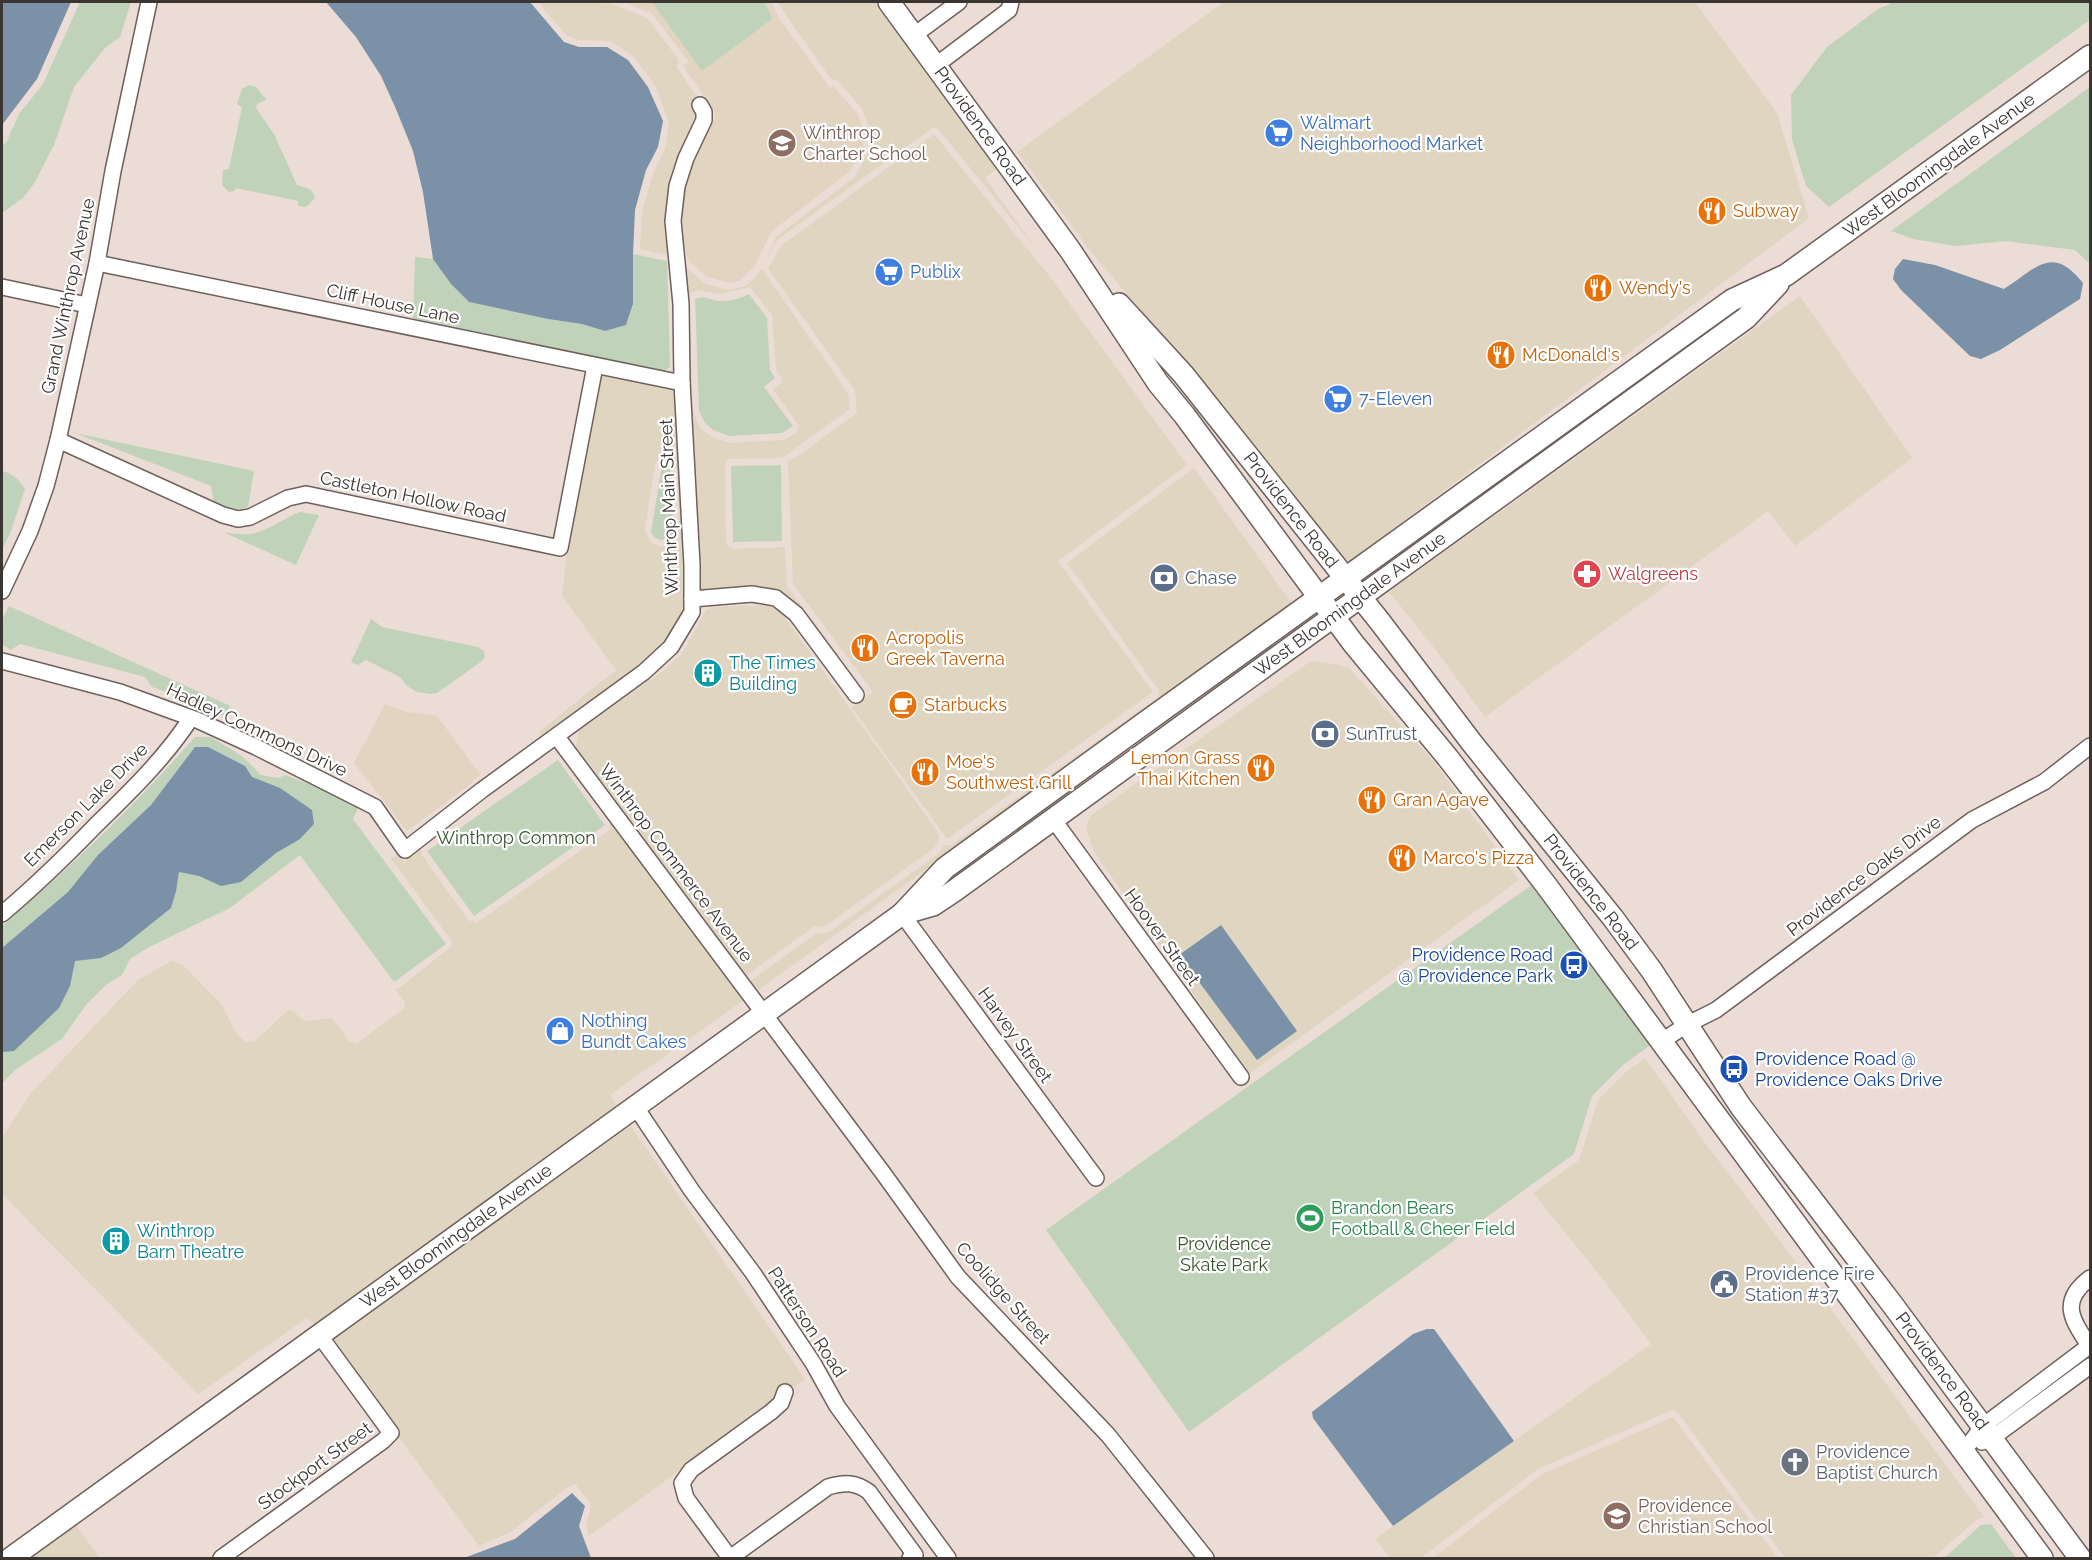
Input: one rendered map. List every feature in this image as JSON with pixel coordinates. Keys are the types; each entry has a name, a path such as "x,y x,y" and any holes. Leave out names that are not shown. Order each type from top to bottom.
{"main road":[{"name":"Providence Road","path":"889,2 1071,250 1158,383 1334,616 1499,823 2042,1558"},
{"name":"West Bloomingdale Avenue","path":"11,1558 902,914 945,868 1320,596 1732,300 1786,275 2091,56"},
{"name":"Providence Road","path":"1071,250 1183,374 1360,597 1472,743 1613,918 1688,1024 1741,1107 1988,1432 2080,1558"},
{"name":"West Bloomingdale Avenue","path":"902,914 933,905 954,891 1746,318 1786,275"},
{"path":"954,891 965,870 1027,824 1032,815 1030,806"}],"street":[{"name":"Grand Winthrop Avenue","path":"2,591 30,531 46,486 58,440 97,263 113,171 149,2"},
{"path":"913,36 959,2"},
{"path":"935,66 1009,10 1011,2"},
{"name":"Winthrop Main Street","path":"405,850 482,789 639,676 671,647 692,612 680,284 674,237 673,204 681,172 704,120 704,112 700,105"},
{"name":"Cliff House Lane","path":"97,263 682,383"},
{"path":"2,286 87,305"},
{"name":"Castleton Hollow Road","path":"58,440 223,515 238,519 250,517 288,498 306,494 560,548 595,366"},
{"path":"692,599 752,594 776,598 796,614 856,695"},
{"name":"Hadley Commons Drive","path":"2,661 120,692 191,718 256,747 375,807 405,850"},
{"name":"Emerson Lake Drive","path":"2,914 69,853 119,803 178,737 191,718"},
{"name":"Winthrop Commerce Avenue","path":"557,737 764,1013"},
{"name":"Providence Oaks Drive","path":"1662,1041 1716,1010 1972,820 2044,782 2091,746"},
{"name":"Hoover Street","path":"1053,819 1241,1077"},
{"name":"Harvey Street","path":"902,914 1096,1178"},
{"name":"Coolidge Street","path":"764,1013 958,1276 1108,1435 1206,1558"},
{"name":"Patterson Road","path":"635,1106 692,1191 753,1273 813,1363 837,1406 948,1558"},
{"path":"1963,1452 2090,1347 2074,1323 2071,1305 2083,1284 2091,1278"},
{"name":"Stockport Street","path":"221,1558 383,1441 391,1432 320,1336"},
{"path":"1988,1432 2091,1366"},
{"path":"785,1392 781,1403 771,1412 691,1470 682,1483 686,1498 730,1558 828,1487 839,1483 861,1486 869,1492 913,1557"}],"shaded area":[{"path":"538,2 595,2 611,4 636,13 648,19 679,60 677,68 697,97 690,102 697,116 679,154 669,184 665,220 668,255 640,249 642,212 653,174 665,149 669,123 655,85 633,56 610,41 579,40 567,36"},
{"name":"Winthrop Charter School","path":"625,2 771,2 779,18 830,88 833,86 857,113 863,128 863,146 851,170 771,232 755,266 741,280 730,283 707,277 689,261 684,246 683,197 702,141 715,118 715,112 683,66 689,62 650,11 646,12"},
{"path":"778,2 874,2 1000,166 985,178 1037,250 939,130 934,127 778,239 767,257 776,237 856,176 869,149 870,129 862,109 838,81 831,79"},
{"path":"1224,2 1695,2 1777,113 1809,218 1346,564 1177,352 1091,252 1017,152"},
{"path":"934,134 1051,278 1187,465 1058,561 1153,692 947,839 852,708 873,692 793,584 788,461 857,413 855,391 768,268 782,245"},
{"path":"685,266 705,284 730,290 745,286 762,269 848,393 850,409 782,458 730,459 725,462 726,541 728,546 734,549 785,547 787,586 864,690 862,691 802,610 780,592 751,586 700,590 690,377 689,308 693,411 701,429 712,437 730,443 784,440 797,432 799,426 773,389 781,383 782,379 776,369 772,315 750,287 720,294 698,290 691,293 688,299"},
{"path":"1800,296 1912,458 1795,546 1768,511 1485,717 1389,592"},
{"path":"601,375 675,390 684,564 684,609 665,642 639,665 542,736 539,732 616,670 562,596 567,551","holes":["660,459 669,460 677,468 679,538 671,545 660,547 650,542 645,530 655,463"]},
{"path":"1194,468 1293,605 757,991 750,981 816,934 829,932 938,854 944,845 951,845 1159,697 1158,689 1067,563"},
{"path":"768,605 782,613 939,834 934,848 825,926 813,927 744,977 575,751 579,730 663,671 683,652 706,610 714,607"},
{"path":"1311,661 1349,668 1434,762 1519,880 1249,1074 1093,850 1086,827 1091,815"},
{"path":"385,704 406,712 437,716 480,774 469,785 407,831 354,763"},
{"path":"588,791 744,1000 610,1095 618,1108 317,1327 307,1318 198,1394 2,1194 2,1138 30,1094 138,980 171,961 183,965 222,1005 237,1035 246,1042 254,1042 288,1010 291,1010 305,1021 332,1018 349,1041 357,1043 404,1009 405,1003 395,989 452,946 451,940 391,859 398,854 404,861 421,849 422,855 468,920 476,923 610,830 610,821"},
{"path":"1645,1058 1702,1139 1812,1283 1984,1517 1976,1520 1933,1558 1785,1558 1678,1413 1672,1410 1538,1469 1421,1558 1390,1558 1375,1539 1651,1344 1602,1278 1533,1193 1579,1160 1598,1100 1627,1071"},
{"path":"628,1122 805,1379 793,1388 781,1382 774,1398 766,1405 589,1536 586,1527 591,1504 575,1484 509,1533 479,1546 397,1435 397,1428 331,1338"},
{"name":"Providence Christian School","path":"1673,1417 1778,1558 1433,1558 1542,1474"},
{"path":"74,1523 100,1558 25,1558"}],"green space":[{"path":"80,2 131,2 120,37 105,48 74,87 54,145 35,182 23,198 2,213 2,144 6,143 19,114 43,84"},
{"path":"652,2 765,2 772,19 702,71"},
{"path":"1894,2 2090,2 2090,20 1829,207 1806,186 1792,140 1791,95 1827,47 1878,9"},
{"path":"249,85 256,87 266,100 257,104 256,108 274,134 297,185 313,192 315,198 306,207 298,206 298,201 236,188 229,192 222,185 223,170 229,169 242,107 237,104 242,89"},
{"path":"2090,87 2090,264 2075,250 2006,241 1956,246 1913,239 1891,231"},
{"path":"633,254 667,261 670,367 662,372 413,320 415,257 433,259 451,284 469,302 582,324 605,331 626,325 633,305"},
{"path":"749,294 767,318 770,370 775,378 764,387 793,426 782,433 729,436 713,430 705,423 699,411 695,299 727,301"},
{"path":"75,433 254,471 248,507 234,510 214,502 211,486"},
{"path":"662,465 670,469 671,475 673,534 660,540 651,532"},
{"path":"781,465 782,541 733,542 731,466"},
{"path":"2,471 15,477 25,489 2,550"},
{"path":"300,512 319,515 296,565 223,532 256,533"},
{"path":"9,606 230,706 225,717 190,700 152,687 145,677 20,644 11,650 2,644 2,620"},
{"path":"371,619 382,627 478,647 484,651 485,657 437,693 417,692 407,686 400,677 366,660 358,665 351,662"},
{"path":"195,737 211,737 242,756 261,775 278,778 285,775 358,808 353,819 446,944 394,982 300,855 230,908 149,947 130,959 122,975 107,984 86,1005 62,1039 15,1070 3,1082 2,1087 2,926 102,835"},
{"name":"Winthrop Common","path":"558,760 605,825 474,916 427,851"},
{"name":"Providence Skate Park","path":"1533,884 1653,1043 1623,1065 1592,1096 1574,1154 1189,1432 1046,1230"},
{"path":"1991,1524 2016,1558 1944,1558 1981,1525"}],"water":[{"path":"2,2 71,2 37,79 2,125"},
{"path":"326,2 530,2 564,42 579,47 607,47 628,60 648,87 663,121 658,147 646,170 635,210 633,304 626,325 605,331 582,324 469,302 451,284 433,259 423,192 413,151 396,109 381,76 356,37"},
{"path":"1903,259 1935,265 2004,289 2035,268 2053,262 2072,271 2083,283 2080,299 2000,350 1981,359 1970,356 1901,290 1893,279 1895,269"},
{"path":"195,747 208,747 245,766 252,777 280,788 312,810 314,824 300,839 276,853 241,882 221,886 199,876 179,872 171,908 121,948 101,958 75,961 70,986 59,1008 14,1051 2,1052 2,948 68,892 98,855 151,805"},
{"path":"1221,925 1297,1031 1257,1060 1179,955"},
{"path":"1434,1329 1514,1441 1393,1526 1313,1418 1312,1412 1413,1334"},
{"path":"572,1493 585,1506 579,1526 591,1558 464,1558 515,1539"}],"place":[{"name":"Walmart Neighborhood Market","path":"1279,133"},
{"name":"Winthrop Charter School","path":"782,143"},
{"name":"Subway","path":"1712,211"},
{"name":"Publix","path":"889,272"},
{"name":"Wendy's","path":"1598,288"},
{"name":"McDonald's","path":"1501,355"},
{"name":"7-Eleven","path":"1338,399"},
{"name":"Walgreens","path":"1587,574"},
{"name":"Chase","path":"1164,578"},
{"name":"Acropolis Greek Taverna","path":"865,648"},
{"name":"The Times Building","path":"708,673"},
{"name":"Starbucks","path":"903,705"},
{"name":"SunTrust","path":"1325,734"},
{"name":"Lemon Grass Thai Kitchen","path":"1261,768"},
{"name":"Moe's Southwest Grill","path":"925,772"},
{"name":"Gran Agave","path":"1372,800"},
{"name":"Marco's Pizza","path":"1402,858"},
{"name":"Providence Road @ Providence Park","path":"1574,965"},
{"name":"Nothing Bundt Cakes","path":"560,1031"},
{"name":"Providence Road @ Providence Oaks Drive","path":"1734,1069"},
{"name":"Brandon Bears Football & Cheer Field","path":"1310,1218"},
{"name":"Winthrop Barn Theatre","path":"116,1241"},
{"name":"Providence Fire Station #37","path":"1724,1284"},
{"name":"Providence Baptist Church","path":"1795,1462"},
{"name":"Providence Christian School","path":"1617,1516"}]}
